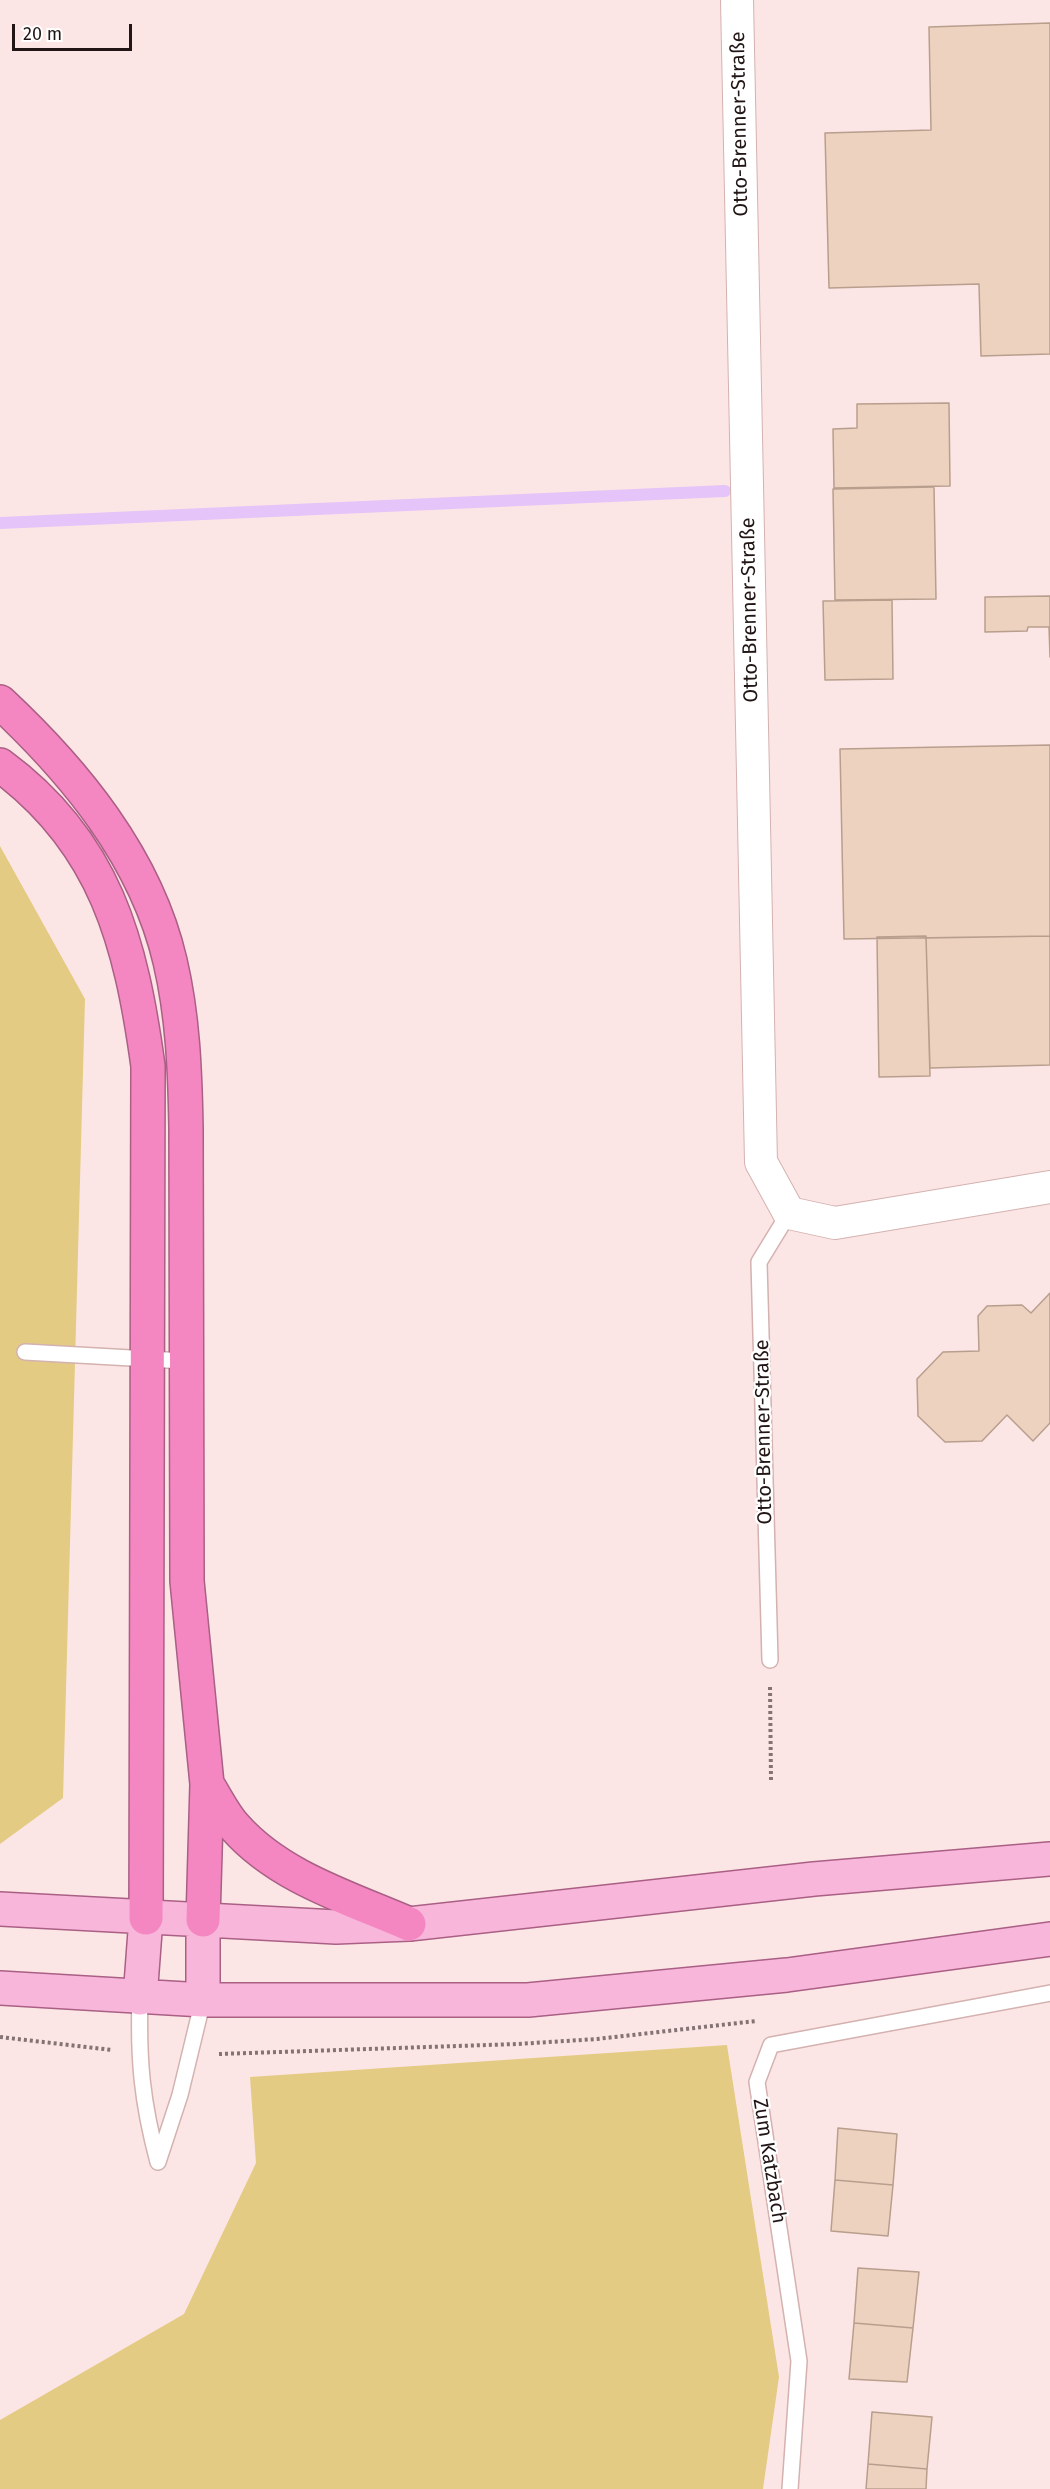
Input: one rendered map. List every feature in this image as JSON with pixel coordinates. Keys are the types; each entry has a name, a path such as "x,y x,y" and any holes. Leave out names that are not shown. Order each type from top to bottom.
{"highway":[{"path":"0,702 58,760 116,836 146,893 170,959 180,1020 184,1068 187,1581 207,1784 204,1920"},
{"path":"0,765 47,806 84,851 100,880 124,944 148,1066 146,1918"},
{"path":"207,1784 235,1827 263,1853 284,1868 409,1924"}],"main road":[{"path":"0,1909 336,1928 409,1924 813,1879 1050,1859"},
{"path":"140,1998 146,1918"},
{"path":"203,2000 204,1920"},
{"path":"0,1988 203,2000 528,2000 787,1975 1050,1939"}],"street":[{"name":"Otto-Brenner-Straße","path":"737,0 761,1162 789,1213"},
{"path":"789,1213 835,1223 1050,1187"}],"lane":[{"name":"Otto-Brenner-Straße","path":"770,1660 759,1262 789,1213"},
{"path":"25,1352 184,1360"},
{"name":"Zum Katzbach","path":"790,2489 799,2361 757,2082 771,2045 1050,1993"},
{"path":"140,1998 139,2053 145,2113 158,2162 186,2075 203,2000"}],"path":[{"path":"770,1660 771,1779"}],"shaded area":[{"path":"0,846 85,999 63,1798 0,1844"},
{"path":"727,2045 779,2377 763,2489 0,2489 0,2420 184,2314 256,2163 250,2077"}],"building":[{"path":"1050,23 1050,354 981,356 979,284 829,288 825,133 931,130 929,27"},
{"path":"949,403 950,486 834,488 833,429 857,428 857,404"},
{"path":"934,487 936,599 835,600 833,489"},
{"path":"1050,596 1050,657 1049,627 1028,627 1027,631 985,632 985,597"},
{"path":"892,600 893,679 825,680 823,601"},
{"path":"1050,745 1050,936 844,939 840,749"},
{"path":"926,936 930,1076 879,1077 877,937"},
{"path":"1050,936 1050,1065 930,1068 926,938"},
{"path":"1050,1293 1050,1423 1033,1441 1007,1415 982,1441 945,1442 918,1416 917,1379 943,1352 979,1351 978,1316 987,1306 1022,1305 1031,1313"},
{"path":"838,2128 897,2134 893,2185 835,2180"},
{"path":"835,2180 893,2185 888,2236 831,2231"},
{"path":"858,2268 919,2272 913,2328 854,2323"},
{"path":"854,2323 913,2328 907,2382 849,2379"},
{"path":"872,2412 932,2417 927,2469 868,2464"},
{"path":"868,2464 927,2469 926,2489 866,2489"}],"waterway":[{"path":"0,523 725,491"}]}
